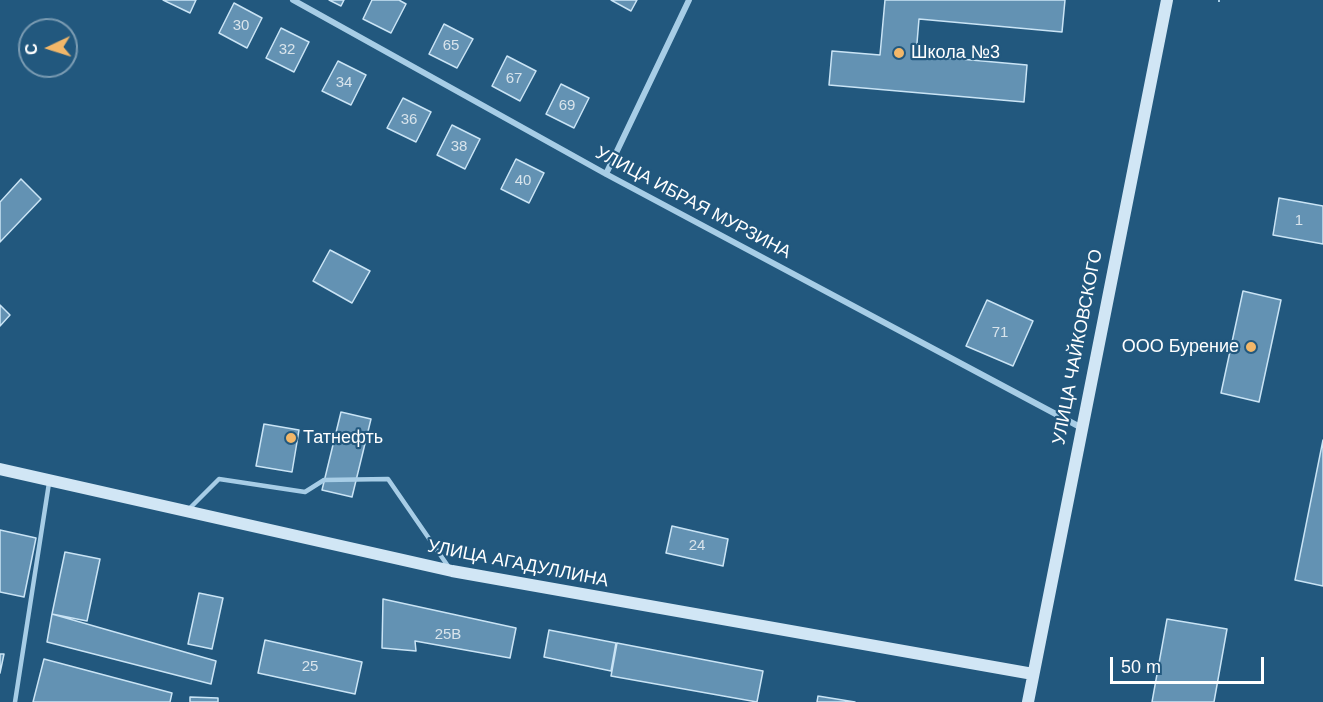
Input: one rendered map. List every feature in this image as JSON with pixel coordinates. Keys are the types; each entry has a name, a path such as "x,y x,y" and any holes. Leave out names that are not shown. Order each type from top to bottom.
{"main road":[{"name":"УЛИЦА ЧАЙКОВСКОГО","path":"1028,702 1080,428 1167,0"},
{"name":"УЛИЦА АГАДУЛЛИНА","path":"0,469 452,571 1034,674"}],"street":[{"name":"УЛИЦА ИБРАЯ МУРЗИНА","path":"293,0 606,174 1080,428"},
{"path":"606,174 689,0"}],"lane":[{"path":"187,511 219,479 305,492 324,480 388,479 452,571"},
{"path":"15,702 50,480"}],"building":[{"path":"163,0 196,0 190,13"},
{"path":"329,0 344,0 341,6"},
{"path":"372,0 399,0 406,4 391,33 363,19"},
{"path":"611,0 637,0 631,11"},
{"name":"Школа №3","path":"885,0 1065,0 1062,32 919,19 916,55 1027,65 1024,102 829,85 832,51 880,55"},
{"path":"234,3 262,18 247,48 219,33"},
{"path":"444,24 473,39 457,68 429,54"},
{"path":"281,28 309,42 294,72 266,58"},
{"path":"507,56 536,71 520,101 492,86"},
{"path":"338,61 366,75 351,105 322,91"},
{"path":"561,84 589,98 574,128 546,114"},
{"path":"403,98 431,112 416,142 387,128"},
{"path":"452,125 480,139 465,169 437,155"},
{"path":"516,159 544,173 529,203 501,189"},
{"path":"21,179 41,199 0,242 0,202"},
{"path":"1279,198 1323,206 1323,244 1273,235"},
{"path":"330,250 370,271 352,303 313,281"},
{"name":"ООО Бурение","path":"1243,291 1281,300 1259,402 1221,393"},
{"path":"987,300 1033,321 1013,366 966,346"},
{"path":"0,305 10,315 0,326"},
{"path":"341,412 371,419 352,497 322,490"},
{"path":"264,424 299,430 292,472 256,466"},
{"path":"1323,440 1323,586 1295,580"},
{"path":"672,526 728,539 723,566 666,553"},
{"path":"0,530 36,538 24,597 0,592"},
{"path":"65,552 100,559 87,621 52,614"},
{"path":"199,593 223,598 212,649 188,644"},
{"path":"383,599 516,628 510,658 415,641 416,651 382,648"},
{"path":"52,614 216,661 211,684 47,642"},
{"path":"1167,619 1227,629 1214,702 1152,702"},
{"path":"549,630 616,643 611,671 544,657"},
{"path":"265,640 362,662 355,694 258,673"},
{"path":"617,643 763,671 757,702 611,676"},
{"path":"0,654 4,654 0,673"},
{"path":"44,659 172,693 170,702 33,702"},
{"path":"818,696 855,702 817,702"},
{"path":"190,697 218,698 218,702 190,702"}],"place":[{"name":"Школа №3","path":"899,53"},
{"name":"ООО Бурение","path":"1251,347"},
{"name":"Татнефть","path":"291,438"}]}
